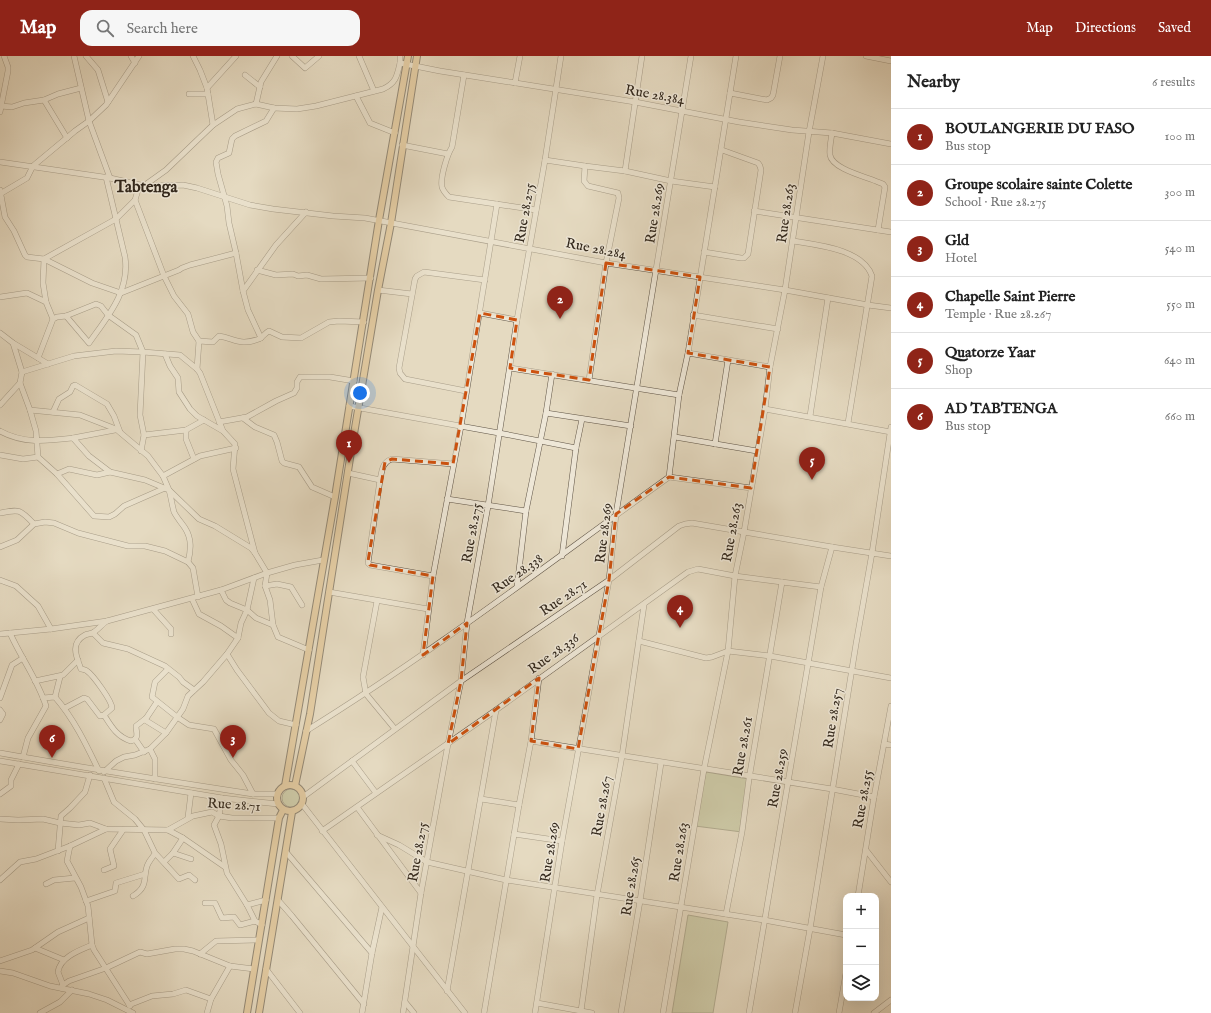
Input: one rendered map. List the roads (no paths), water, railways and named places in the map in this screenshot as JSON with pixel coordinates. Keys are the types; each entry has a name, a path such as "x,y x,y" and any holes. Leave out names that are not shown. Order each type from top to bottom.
{"main road":[{"path":"285,786 295,786 301,790 304,796 302,804 298,809 292,812 283,810 278,804 277,794 285,786 296,725 364,322 379,220 408,56"},
{"path":"295,786 306,731 378,290 391,223 417,56"},
{"path":"247,1013 279,818 283,810"},
{"path":"259,1013 292,812"}],"street":[{"path":"4,56 8,67 8,72 0,110 24,103 44,100 58,94 81,88"},
{"path":"74,56 89,121 108,178 126,262 125,280 121,293 114,308 89,343 88,354"},
{"path":"86,56 98,70 108,102"},
{"path":"131,56 135,63"},
{"path":"139,56 108,102 89,121 33,166 26,178 0,193 5,217 14,230 27,257 44,259 92,283 121,293 186,266 236,253"},
{"path":"193,56 207,88 213,125"},
{"path":"207,88 236,56"},
{"path":"256,104 261,82 277,56"},
{"path":"292,56 305,68 319,56"},
{"path":"359,56 374,91"},
{"path":"44,259 116,219 135,200 137,192 166,170 213,125 237,109 256,104 274,108 299,109 374,91 392,85 397,75 400,56"},
{"path":"515,83 520,56"},
{"name":"Rue 28.275","path":"403,1013 421,893 461,681 467,623 488,506 517,320 545,160 560,56"},
{"path":"625,171 642,56"},
{"name":"Rue 28.269","path":"535,1013 556,888 562,841 609,580 616,514 632,426 691,56"},
{"path":"736,56 688,353 679,395 669,477 751,488"},
{"path":"730,93 767,100 771,98 773,95 780,56"},
{"name":"Rue 28.263","path":"663,1013 704,769 728,651 735,576 765,409 770,367 785,290 809,132 823,56"},
{"path":"866,56 891,61"},
{"name":"Rue 28.384","path":"400,63 464,75 635,102 682,112 809,132 832,133 891,144"},
{"path":"245,75 260,87"},
{"path":"464,75 452,147 448,154 442,183 444,191 449,197 536,210"},
{"path":"189,94 208,94"},
{"path":"356,96 370,123 395,133"},
{"path":"44,100 66,138"},
{"path":"261,338 248,310 243,292 224,196 218,174 217,160 229,153 232,140 235,136 266,121 274,108"},
{"path":"832,133 830,155 832,161 839,167 883,184 885,188 878,230"},
{"path":"402,145 448,154"},
{"path":"704,252 741,258 748,254 761,170 760,166 758,163 722,150"},
{"path":"545,160 625,171 671,181 715,187"},
{"name":"Rue 28.284","path":"0,162 108,178 145,186 183,185 262,208 379,220 492,240 606,263 785,290 891,308"},
{"path":"585,166 584,180 588,186 614,192 619,195 606,263 588,380"},
{"path":"135,200 164,276 174,296 188,314 193,332 198,341 197,369"},
{"path":"422,655 433,576 461,426 497,204"},
{"path":"754,211 891,232"},
{"path":"243,292 279,240 306,212"},
{"path":"793,240 840,249 870,269 872,276 868,305 848,423"},
{"path":"38,358 53,319 46,302 43,283 44,259"},
{"path":"258,270 276,275 293,274 321,279 370,278"},
{"path":"466,391 405,379 399,368 412,294 417,276 424,272 485,280"},
{"path":"378,290 412,294"},
{"path":"0,296 27,293 46,302"},
{"path":"810,416 828,298"},
{"path":"53,319 56,317 66,316 96,304 101,306 108,315 136,335 143,352 140,418 144,435 141,451"},
{"path":"480,313 517,320"},
{"path":"693,315 778,329"},
{"path":"66,316 89,343"},
{"path":"198,341 213,342 219,336 241,343 261,338 266,332 269,331 282,337 302,338 329,322 364,322"},
{"path":"0,334 48,364"},
{"path":"13,343 22,372 20,383 36,432 38,457 57,474 91,514 94,516 109,517 124,506 167,489"},
{"path":"22,372 71,357 116,351 182,356 200,373 223,431"},
{"path":"688,353 770,367"},
{"path":"165,354 170,366 178,378 179,392 190,409 204,420 223,431 234,442 236,448 233,469 255,552 266,572 265,586 270,600 273,625 278,636 309,650"},
{"path":"715,444 728,360"},
{"path":"510,368 679,395"},
{"path":"517,587 526,511 552,374"},
{"path":"219,422 243,418 294,394 300,377 330,377 354,381"},
{"path":"0,405 20,383"},
{"path":"54,412 59,399 70,392 75,385 107,404 122,435"},
{"path":"349,406 576,448"},
{"path":"765,409 891,430"},
{"path":"30,410 80,416 116,430 149,458 163,476 174,511 178,520 186,529 190,540 191,549 188,562"},
{"path":"546,412 632,426"},
{"path":"243,418 259,429 274,435 282,461 284,463 299,467 312,488 335,497"},
{"path":"562,556 576,448 582,419"},
{"path":"144,435 186,430 204,420"},
{"path":"0,431 12,437 37,442 43,440 73,438 116,430"},
{"path":"186,430 186,439 194,459"},
{"name":"Rue 28.257","path":"795,1013 891,430"},
{"path":"674,437 757,451"},
{"path":"73,438 89,456 110,472 145,480 167,489 199,520 215,526 247,545 255,552"},
{"path":"163,476 194,459 236,448"},
{"path":"0,455 23,459 38,457"},
{"path":"433,576 370,565 368,563 380,480 385,462 392,459 453,464"},
{"path":"57,474 69,469 98,475 110,472"},
{"path":"348,473 380,480"},
{"name":"Rue 28.338","path":"306,731 366,694 422,655 562,556 616,514 669,477"},
{"path":"447,500 526,511"},
{"path":"0,513 17,510 25,515 34,524"},
{"path":"0,547 16,540 34,524 45,522 54,523 78,533 128,546 145,546 165,551 188,562 192,568 195,598 199,614 221,626 238,638"},
{"name":"Rue 28.71","path":"304,796 461,681 609,580 679,526 692,523 891,556"},
{"name":"Rue 28.259","path":"749,1013 821,587 832,547"},
{"path":"0,634 107,621 221,590 266,572 323,560"},
{"name":"Rue 28.336","path":"322,831 448,744 693,569 821,587"},
{"path":"101,771 119,759 150,749 166,733 184,708 187,697 203,682 228,654 238,638 247,610 254,578"},
{"path":"0,580 16,586 38,606 51,629"},
{"name":"Rue 28.261","path":"726,914 742,832 749,776 782,582"},
{"path":"265,586 277,584 291,587 302,604"},
{"path":"221,590 226,600 247,610 253,617 273,625"},
{"path":"329,592 428,609"},
{"path":"377,601 363,677 366,694 395,729"},
{"name":"Rue 28.267","path":"581,1011 598,895 622,756 644,605"},
{"path":"153,609 171,629 171,634"},
{"path":"64,708 86,698 99,716 104,715 112,708 111,703 87,671 81,669 75,651 76,644 84,636 93,633 107,621"},
{"path":"10,633 35,681 46,708 30,734 23,757"},
{"path":"93,633 103,643 128,649 168,669 179,676 183,682 194,690"},
{"path":"639,641 706,658 728,651 770,656 891,678"},
{"path":"228,654 236,670 269,713 279,721 296,725"},
{"path":"1,694 12,665 23,658"},
{"path":"55,697 60,677 78,660"},
{"path":"168,669 155,682 151,695 153,699 189,725 214,729 231,760 243,775 253,794"},
{"path":"35,681 60,677"},
{"path":"484,1013 531,741 539,678"},
{"path":"43,698 55,697"},
{"path":"55,697 75,724 101,771"},
{"path":"144,752 136,739 138,734 136,726 145,719 157,702"},
{"name":"Rue 28.255","path":"859,893 891,706"},
{"path":"0,710 2,714 0,720"},
{"path":"448,991 496,710"},
{"path":"104,715 114,730 123,738 131,741 136,739"},
{"path":"145,719 166,733"},
{"path":"531,741 874,797"},
{"path":"884,744 891,745"},
{"path":"150,749 155,759 155,779"},
{"path":"0,753 65,763 101,771 253,794 277,794"},
{"path":"0,761 222,798 278,804"},
{"path":"352,761 376,793"},
{"name":"Rue 28.265","path":"621,1013 661,763"},
{"path":"0,794 10,787 11,780 19,764"},
{"path":"58,850 61,815 70,808 86,790 90,775"},
{"path":"104,778 114,802 135,819 144,830 155,854 179,879 189,875 195,880"},
{"path":"188,817 191,793"},
{"path":"222,798 219,816 214,825 222,845 225,867 228,875 255,921 262,925"},
{"path":"481,799 519,806"},
{"path":"302,804 465,1013"},
{"path":"357,807 421,893"},
{"name":"Rue 28.71","path":"168,830 188,817 212,812 219,816 232,818 279,818"},
{"path":"0,819 43,819 79,825 91,823 106,829 168,830 183,838 225,867"},
{"path":"0,880 20,862 36,859 70,846 106,829"},
{"path":"104,870 114,866 110,849 123,830"},
{"path":"514,834 562,841"},
{"path":"377,835 399,845 427,862 506,880 764,920 843,934"},
{"path":"164,862 173,853 183,838"},
{"path":"70,846 66,860 81,887 86,901 92,945 133,1013"},
{"path":"866,850 891,882"},
{"path":"286,852 372,953"},
{"path":"173,853 191,859"},
{"path":"133,896 145,884 145,874 148,862 155,854"},
{"path":"86,901 115,891 116,883 145,874"},
{"path":"46,884 54,880 75,878"},
{"path":"247,905 266,900"},
{"path":"278,900 364,1004"},
{"path":"204,903 215,903 222,918 234,917 240,925 255,921"},
{"path":"362,1013 372,953 382,907"},
{"path":"0,961 27,952 58,932 89,918"},
{"path":"200,954 216,941 259,940"},
{"path":"62,987 58,972 64,960 92,945"},
{"path":"35,948 64,960"},
{"path":"62,987 69,981 106,968 140,952 148,954 180,949 200,954 230,966 254,969"},
{"path":"207,1013 211,999 230,966"},
{"path":"266,969 300,1013"},
{"path":"0,971 13,973 99,997 133,1013"},
{"path":"40,1013 60,1002 72,990"},
{"path":"129,1005 152,996 173,994 186,990 211,999"},
{"path":"839,1013 843,990"},
{"path":"874,1013 891,1000"},
{"path":"405,1002 414,1013"},
{"path":"537,1003 592,1013"}],"place":[{"name":"Groupe scolaire sainte Colette","path":"560,319"},
{"name":"BOULANGERIE DU FASO","path":"349,463"},
{"name":"Quatorze Yaar","path":"812,480"},
{"name":"Chapelle Saint Pierre","path":"680,628"},
{"name":"AD TABTENGA","path":"52,758"},
{"name":"Gld","path":"233,758"}],"district":[{"name":"Tabtenga","path":"146,186"}]}
